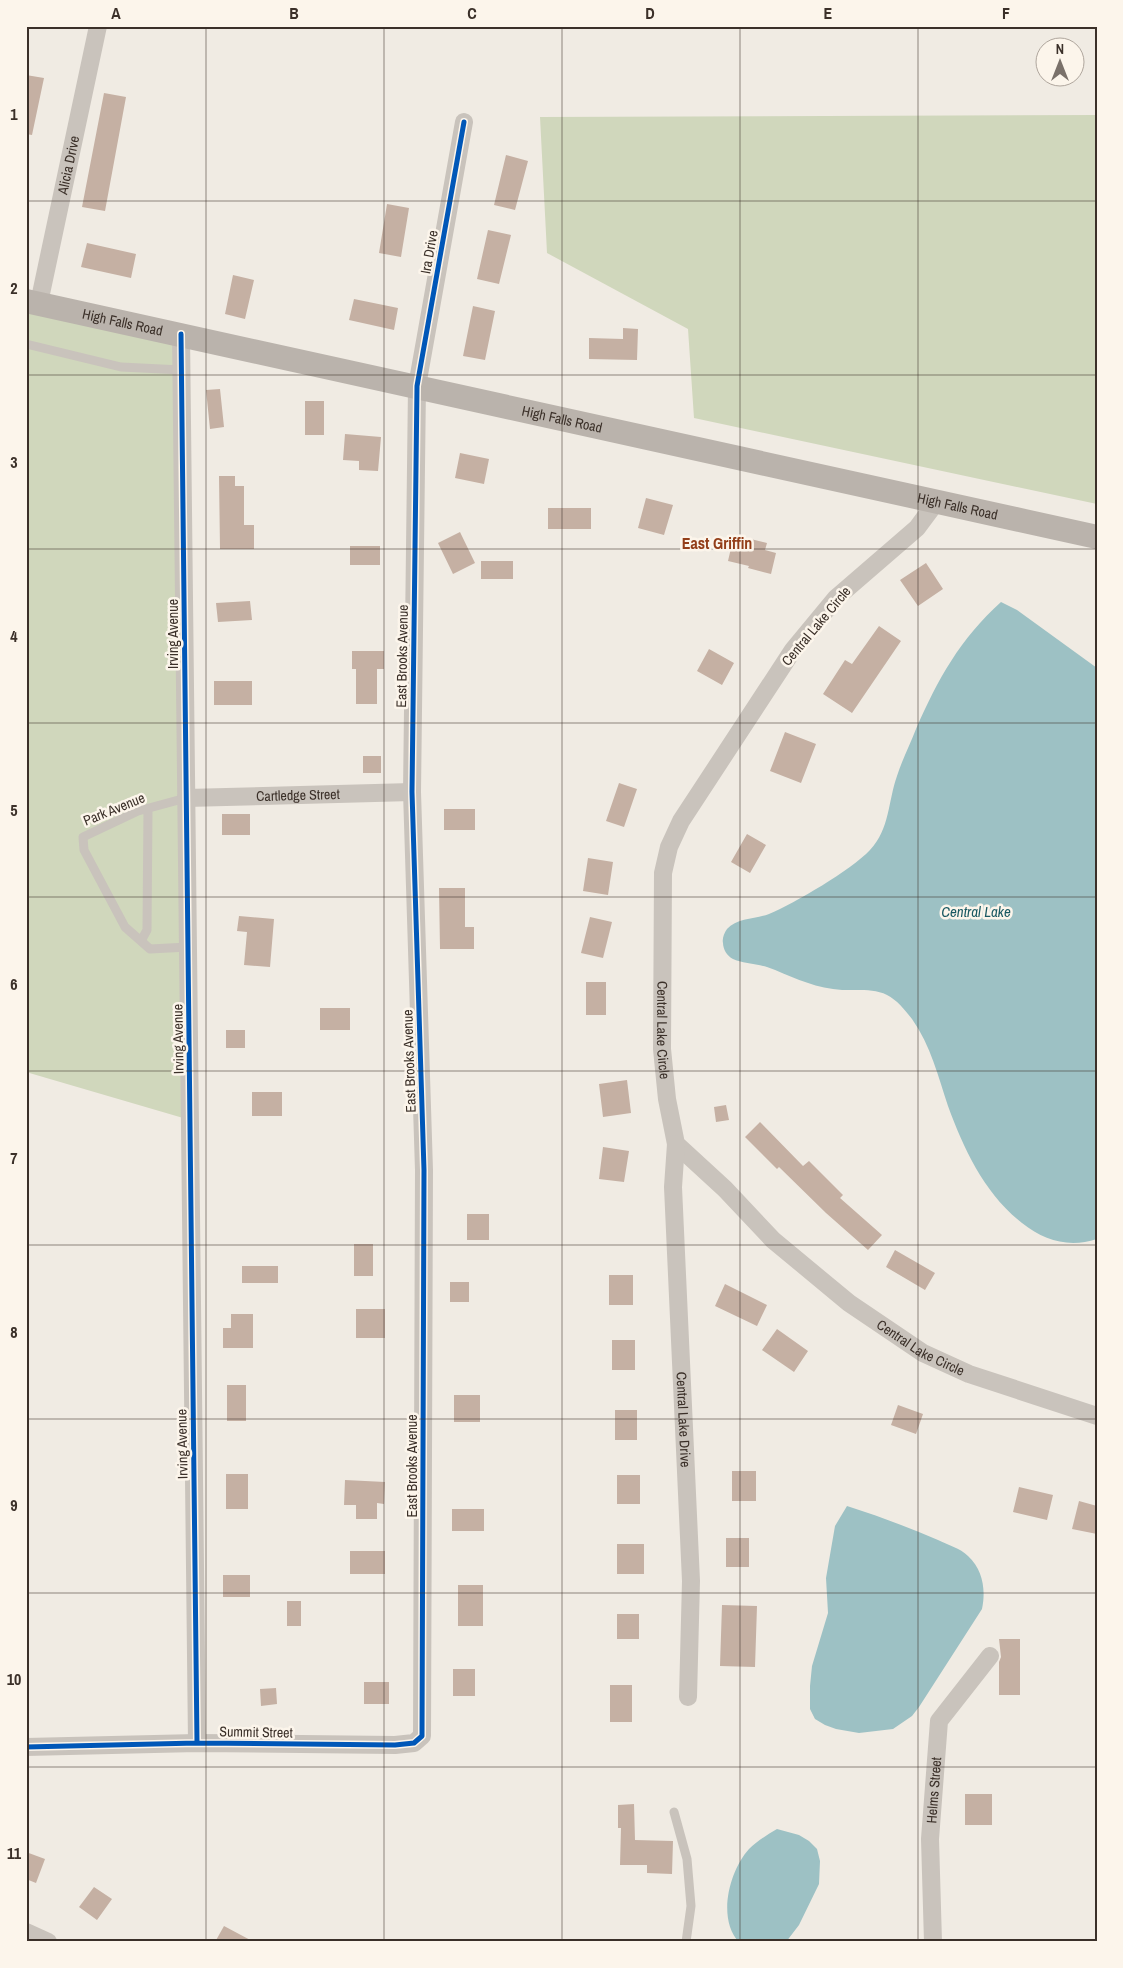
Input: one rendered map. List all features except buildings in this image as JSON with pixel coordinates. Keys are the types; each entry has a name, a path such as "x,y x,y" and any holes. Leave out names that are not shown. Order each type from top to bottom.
{"street":[{"name":"Alicia Drive","path":"32,302 98,26"},
{"name":"Ira Drive","path":"417,386 464,122"},
{"name":"High Falls Road","path":"32,302 1097,536"},
{"name":"Irving Avenue","path":"181,334 196,1743"},
{"name":"East Brooks Avenue","path":"417,386 412,792 424,1170 422,1736"},
{"name":"Central Lake Circle","path":"937,501 917,528 836,598 793,650 681,821 669,847 663,874 662,1049 667,1099 676,1144 725,1189 772,1240 850,1303 915,1348 969,1374 1097,1416"},
{"name":"Cartledge Street","path":"186,798 412,792"},
{"name":"Central Lake Drive","path":"676,1144 672,1187 691,1581 688,1697"},
{"name":"Helms Street","path":"933,1942 930,1839 939,1721 990,1656"},
{"name":"Summit Street","path":"26,1747 196,1743 395,1745 414,1743 422,1736"},
{"path":"26,1932 48,1942"}],"lane":[{"path":"26,344 121,366 182,370"},
{"name":"Park Avenue","path":"141,941 125,927 84,850 83,836 138,811 186,798"},
{"path":"148,809 147,930 141,941 150,949 188,947"},
{"path":"674,1812 688,1868 691,1906 686,1942"}],"green space":[{"path":"1097,115 1097,504 694,418 688,329 547,253 540,117"},
{"path":"26,307 179,339 190,1120 26,1072"}],"water":[{"name":"Central Lake","path":"1001,602 1017,610 1097,668 1097,1239 1087,1242 1067,1243 1039,1234 1022,1223 997,1199 977,1170 961,1139 933,1061 919,1029 904,1009 894,1000 887,995 874,991 824,988 767,967 736,960 727,954 723,945 724,934 731,925 769,914 793,902 850,867 877,842 885,824 899,770 933,693 962,645 986,616"},
{"path":"847,1506 904,1526 958,1549 965,1553 973,1562 982,1581 984,1595 982,1609 919,1707 912,1716 893,1729 859,1733 836,1729 815,1719 810,1709 812,1666 828,1613 826,1578 835,1526"},
{"path":"777,1829 799,1835 817,1849 820,1861 819,1884 799,1925 786,1942 739,1942 732,1932 728,1921 728,1895 731,1882 742,1858 749,1849"}],"cycle path":[{"path":"26,1747 197,1743 395,1745 414,1743 422,1736 424,1170 412,792 417,386 464,122"},
{"path":"181,334 197,1743"}],"district":[{"name":"East Griffin","path":"717,543"}]}
